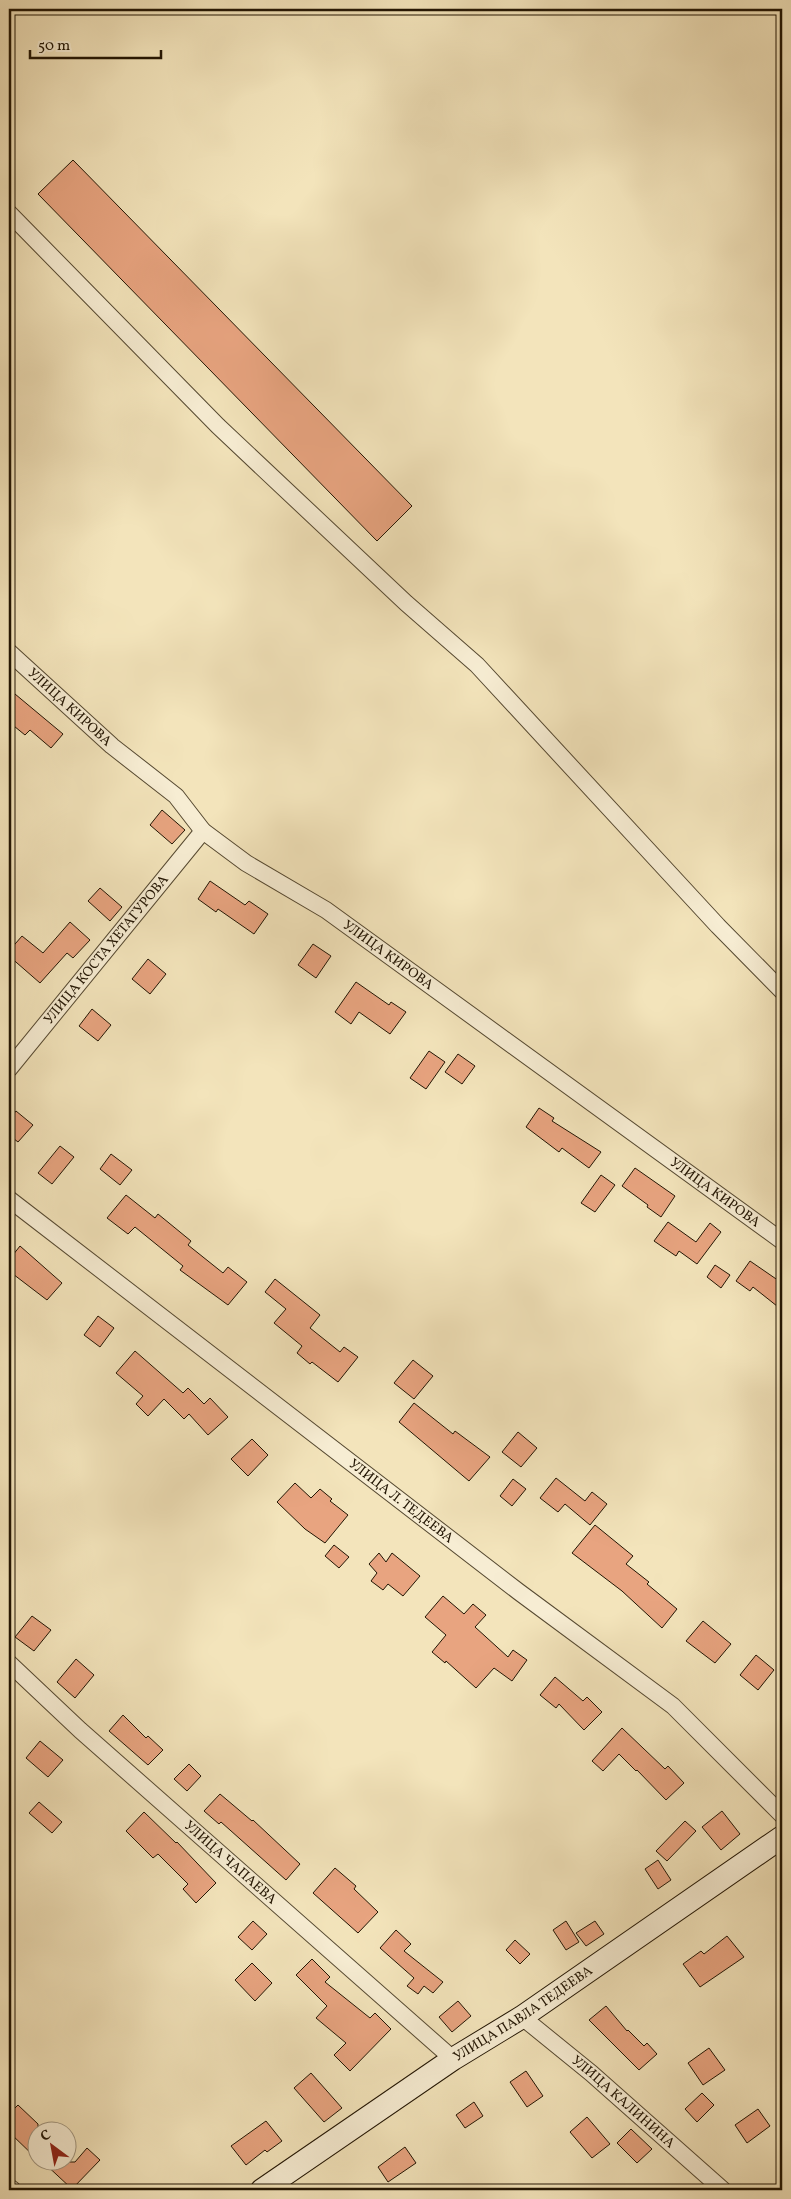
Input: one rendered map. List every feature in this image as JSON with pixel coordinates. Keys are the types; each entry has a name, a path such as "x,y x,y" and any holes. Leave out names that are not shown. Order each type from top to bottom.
{"main road":[{"name":"УЛИЦА ПАВЛА ТЕДЕЕВА","path":"262,2190 453,2060 522,2017 782,1837"}],"street":[{"path":"9,213 218,426 406,603 477,665 718,926 782,991"},
{"name":"УЛИЦА КИРОВА","path":"9,652 112,746 176,796 203,831 246,863 326,910 782,1241"},
{"name":"УЛИЦА КОСТА ХЕТАГУРОВА","path":"9,1069 203,831"},
{"name":"УЛИЦА Л. ТЕДЕЕВА","path":"9,1199 512,1586 673,1706 782,1816"},
{"name":"УЛИЦА ЧАПАЕВА","path":"9,1663 80,1730 453,2060"},
{"name":"УЛИЦА КАЛИНИНА","path":"522,2017 591,2073 723,2190"},
{"path":"9,2186 13,2190"}],"building":[{"path":"73,160 412,506 377,541 38,194"},
{"path":"9,689 63,734 51,748 30,730 25,735 9,722"},
{"path":"162,810 185,830 172,844 150,825"},
{"path":"210,881 245,905 249,901 268,914 254,934 218,909 216,912 198,899"},
{"path":"100,888 122,907 110,921 88,901"},
{"path":"70,922 90,940 73,958 67,953 40,983 9,956 9,951 22,936 43,953"},
{"path":"313,944 331,956 316,978 298,965"},
{"path":"148,959 166,974 150,994 132,979"},
{"path":"356,982 389,1005 391,1002 406,1012 390,1034 359,1012 351,1024 335,1012"},
{"path":"92,1009 111,1025 98,1041 79,1026"},
{"path":"429,1051 445,1062 426,1089 410,1078"},
{"path":"458,1054 475,1066 462,1084 445,1072"},
{"path":"539,1108 554,1118 552,1121 601,1152 589,1168 562,1148 559,1152 526,1127"},
{"path":"16,1111 33,1125 18,1142 9,1135 9,1120"},
{"path":"60,1146 74,1157 52,1184 38,1173"},
{"path":"111,1154 132,1170 120,1185 100,1169"},
{"path":"635,1168 675,1196 661,1217 622,1186"},
{"path":"601,1175 615,1185 595,1212 581,1203"},
{"path":"126,1195 155,1218 158,1214 191,1241 188,1245 223,1273 228,1267 247,1282 228,1305 180,1270 183,1266 135,1227 128,1234 107,1218"},
{"path":"668,1222 696,1242 710,1223 721,1232 697,1264 679,1251 676,1256 654,1241"},
{"path":"20,1246 62,1283 47,1300 9,1271 9,1260"},
{"path":"750,1261 782,1283 782,1310 753,1287 750,1291 736,1281"},
{"path":"715,1265 730,1275 721,1288 707,1277"},
{"path":"275,1279 320,1315 310,1328 340,1352 344,1347 358,1357 338,1382 297,1353 302,1346 274,1323 286,1309 265,1292"},
{"path":"98,1316 114,1328 100,1347 84,1335"},
{"path":"135,1351 183,1393 188,1388 204,1404 210,1398 228,1417 208,1435 189,1414 184,1419 164,1399 148,1416 136,1404 143,1396 116,1373"},
{"path":"413,1360 433,1376 414,1399 394,1383"},
{"path":"414,1403 453,1434 455,1431 490,1457 469,1481 399,1422"},
{"path":"518,1432 537,1448 521,1467 502,1452"},
{"path":"252,1439 268,1455 248,1476 231,1459"},
{"path":"556,1478 585,1501 592,1492 607,1504 590,1525 565,1504 558,1512 540,1498"},
{"path":"513,1479 526,1489 512,1506 500,1496"},
{"path":"295,1483 311,1498 320,1489 332,1499 330,1501 348,1515 325,1543 305,1529 277,1502"},
{"path":"595,1525 633,1556 626,1564 649,1582 647,1584 677,1609 662,1628 622,1591 572,1553"},
{"path":"334,1545 349,1557 339,1568 325,1556"},
{"path":"379,1553 386,1562 392,1553 420,1576 403,1596 388,1584 383,1590 371,1581 377,1573 369,1564"},
{"path":"443,1596 464,1614 473,1604 486,1615 475,1627 508,1657 513,1650 527,1660 512,1681 494,1668 476,1688 446,1661 445,1663 432,1652 446,1635 425,1617"},
{"path":"32,1616 51,1630 34,1651 15,1637"},
{"path":"703,1621 731,1644 715,1663 686,1641"},
{"path":"756,1655 774,1670 758,1690 740,1675"},
{"path":"76,1659 94,1675 75,1698 57,1682"},
{"path":"555,1677 583,1701 587,1697 602,1712 584,1730 559,1704 556,1708 540,1695"},
{"path":"123,1715 146,1738 148,1736 163,1750 148,1765 109,1731"},
{"path":"622,1728 665,1769 668,1766 684,1783 666,1800 619,1754 603,1771 592,1761"},
{"path":"40,1741 63,1760 48,1777 26,1758"},
{"path":"189,1764 201,1776 187,1791 174,1779"},
{"path":"220,1794 253,1820 300,1864 286,1880 221,1822 219,1824 204,1811"},
{"path":"39,1802 62,1822 52,1833 29,1813"},
{"path":"722,1811 740,1834 721,1850 702,1827"},
{"path":"144,1812 177,1842 216,1883 196,1903 183,1889 188,1884 158,1854 153,1858 126,1831"},
{"path":"685,1821 696,1831 667,1861 656,1851"},
{"path":"658,1860 671,1880 658,1889 645,1869"},
{"path":"335,1868 356,1886 354,1889 378,1912 358,1933 313,1893"},
{"path":"253,1921 267,1934 252,1950 238,1937"},
{"path":"566,1921 579,1942 566,1950 553,1930"},
{"path":"595,1921 604,1934 586,1946 576,1933"},
{"path":"396,1930 411,1944 404,1951 443,1982 433,1993 424,1986 418,1994 407,1986 414,1978 380,1948"},
{"path":"727,1936 744,1957 700,1987 683,1964 701,1951 704,1954"},
{"path":"515,1940 530,1954 520,1964 506,1950"},
{"path":"312,1959 330,1977 325,1982 370,2018 375,2013 391,2029 350,2071 334,2055 346,2043 316,2018 327,2006 296,1975"},
{"path":"252,1963 272,1983 255,2001 235,1980"},
{"path":"458,2001 471,2016 452,2032 439,2017"},
{"path":"606,2006 627,2031 644,2046 647,2043 657,2054 639,2070 589,2020"},
{"path":"709,2048 725,2070 703,2085 688,2063"},
{"path":"526,2071 543,2096 527,2107 510,2082"},
{"path":"311,2073 342,2108 324,2122 294,2088"},
{"path":"702,2093 714,2105 697,2122 685,2109"},
{"path":"474,2102 483,2116 465,2128 456,2115"},
{"path":"18,2105 36,2122 28,2122 28,2150 9,2132 9,2114"},
{"path":"758,2109 770,2126 747,2143 735,2125"},
{"path":"587,2117 610,2144 592,2158 570,2132"},
{"path":"266,2121 282,2141 267,2152 265,2150 246,2165 231,2146"},
{"path":"631,2129 652,2149 637,2163 617,2143"},
{"path":"405,2147 416,2163 388,2182 378,2167"},
{"path":"87,2148 100,2160 72,2189 54,2172 78,2172 78,2158"}]}
